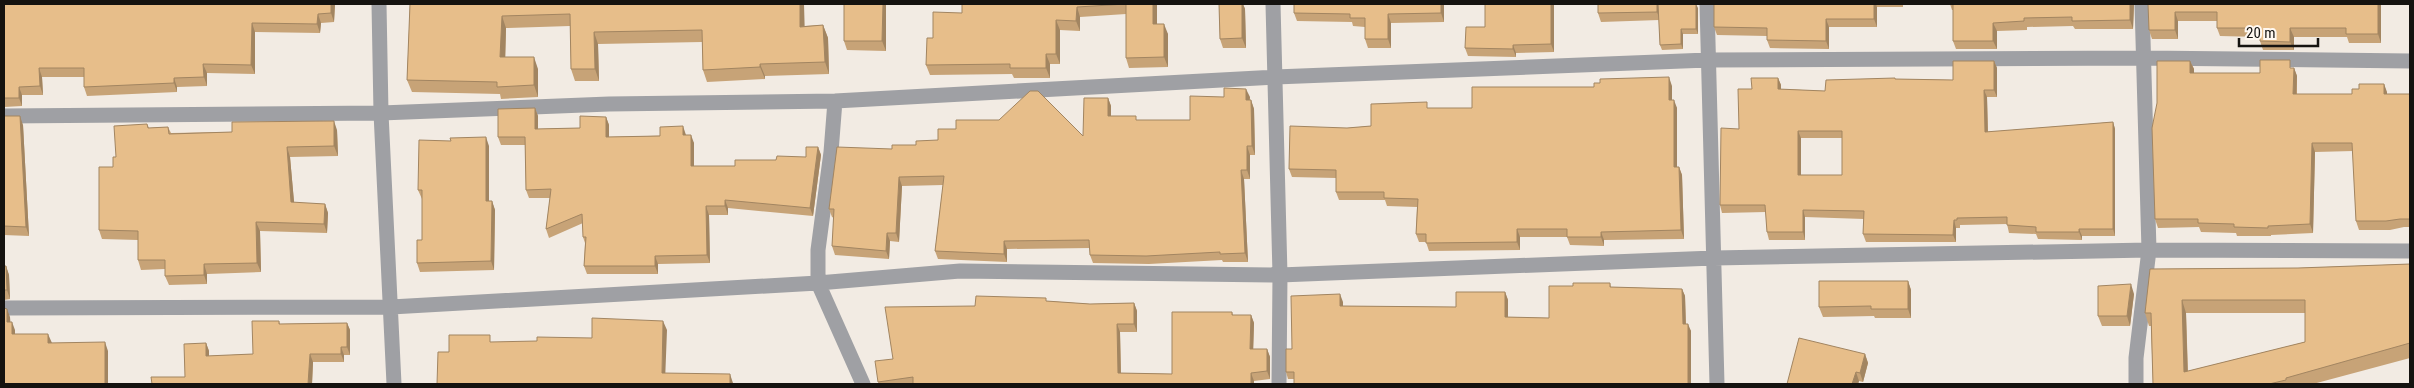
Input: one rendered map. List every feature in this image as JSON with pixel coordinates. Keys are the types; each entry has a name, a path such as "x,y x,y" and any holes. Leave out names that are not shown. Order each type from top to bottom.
{"street":[{"path":"379,4 380,113 394,384"},
{"path":"1273,4 1280,274 1279,384"},
{"path":"1707,4 1717,384"},
{"path":"2136,384 2136,358 2149,250 2142,4"},
{"path":"4,116 380,113 609,104 835,101 1274,77 1708,60 2144,58 2410,61"},
{"path":"835,101 832,152 818,250 818,283 864,384"},
{"path":"4,308 391,307 818,283 960,272 1280,274 1714,258 2149,250 2410,251"}],"building":[{"path":"4,4 331,4 331,13 318,14 317,24 252,23 251,65 203,64 204,77 174,78 174,83 84,87 84,68 39,68 40,86 19,87 19,98 4,98"},
{"path":"410,4 800,4 800,27 823,25 825,62 760,64 760,67 703,70 702,30 594,32 595,69 571,69 570,14 502,16 500,57 534,57 534,85 497,87 497,82 407,80"},
{"path":"844,4 883,4 882,41 844,41"},
{"path":"962,4 1126,4 1077,7 1076,21 1056,20 1056,54 1046,54 1046,68 1010,68 1010,64 926,65 927,38 933,38 933,12 962,13"},
{"path":"1126,4 1153,4 1153,24 1164,24 1164,57 1126,58"},
{"path":"1219,4 1242,4 1242,38 1220,39"},
{"path":"1294,4 1441,4 1441,13 1388,14 1388,39 1365,39 1365,18 1350,18 1350,14 1294,13"},
{"path":"1485,4 1551,4 1551,44 1513,45 1513,49 1465,48 1466,27 1485,27"},
{"path":"1598,4 1657,4 1657,12 1598,13"},
{"path":"1658,4 1696,4 1696,29 1681,29 1681,44 1660,45"},
{"path":"1714,4 1874,4 1874,19 1826,19 1826,41 1767,40 1767,28 1714,27"},
{"path":"1953,4 2130,4 2130,20 2072,21 2072,17 2024,18 2024,21 1993,23 1993,41 1953,41"},
{"path":"2148,4 2378,4 2378,34 2346,34 2346,28 2290,28 2290,42 2260,41 2260,28 2217,28 2217,12 2175,12 2175,30 2149,30"},
{"path":"2260,60 2290,60 2290,68 2294,68 2293,94 2352,94 2352,89 2359,89 2359,84 2384,84 2384,94 2410,94 2410,219 2356,221 2352,143 2312,143 2310,224 2268,226 2268,228 2234,227 2234,224 2198,223 2198,219 2155,219 2152,128 2157,103 2157,61 2190,61 2190,73 2260,73"},
{"path":"1953,61 1994,61 1994,90 1984,90 1985,132 2113,122 2113,229 2079,229 2079,232 2036,232 2036,227 2007,225 2007,217 1957,218 1957,220 1954,220 1953,235 1863,234 1864,211 1803,210 1803,232 1767,232 1765,205 1720,205 1721,128 1739,129 1738,89 1752,89 1751,78 1778,78 1778,89 1825,91 1826,80 1895,78 1953,80","holes":["1798,131 1842,131 1842,175 1798,175"]},
{"path":"1669,77 1669,100 1674,100 1674,167 1679,167 1681,230 1601,232 1601,237 1567,237 1567,229 1517,229 1517,242 1426,243 1426,234 1416,234 1418,199 1384,198 1384,192 1336,192 1336,170 1289,169 1290,126 1347,128 1371,126 1371,104 1427,102 1427,108 1472,108 1472,87 1594,87 1594,83 1600,83 1600,79"},
{"path":"1224,88 1246,89 1246,100 1251,100 1252,146 1247,146 1247,170 1241,170 1245,253 1220,254 1220,252 1146,256 1090,255 1089,240 1004,241 1004,254 935,251 944,176 899,177 896,233 887,233 886,251 832,246 834,209 829,209 837,147 892,149 892,145 916,145 916,141 938,140 938,129 956,129 956,120 999,120 1030,91 1038,91 1083,136 1084,98 1108,98 1108,116 1136,116 1136,120 1190,120 1190,96 1224,97"},
{"path":"535,108 535,129 580,128 580,116 606,117 606,137 660,136 660,127 683,126 683,135 691,135 691,166 735,166 735,160 776,160 777,156 806,157 806,147 818,147 810,208 725,200 725,206 706,206 707,255 655,256 655,266 584,266 586,237 583,237 582,214 546,229 551,189 526,190 525,137 498,137 498,109"},
{"path":"4,116 20,116 26,227 4,226"},
{"path":"334,121 334,146 287,147 291,202 325,204 324,224 256,222 257,263 204,264 204,275 165,276 165,260 138,260 138,231 99,230 99,167 113,167 113,157 116,157 114,126 147,124 148,128 168,127 169,134 232,132 232,122"},
{"path":"486,137 486,201 492,201 491,261 417,263 417,240 422,240 422,190 418,190 419,140 451,141 450,138"},
{"path":"2410,264 2410,343 2269,384 2153,384 2151,313 2145,313 2150,269 2298,268","holes":["2182,300 2305,300 2305,342 2184,372"]},
{"path":"4,266 6,266 7,290 4,290"},
{"path":"1819,281 1908,281 1908,309 1871,309 1871,306 1819,307"},
{"path":"1573,283 1610,283 1610,287 1682,289 1683,324 1688,324 1688,384 1294,384 1294,372 1286,372 1286,349 1292,349 1291,296 1340,294 1340,306 1456,307 1456,292 1505,292 1505,317 1549,318 1549,286 1573,286"},
{"path":"2131,284 2127,316 2098,316 2098,286"},
{"path":"976,296 1046,298 1046,301 1090,304 1134,303 1134,324 1117,324 1118,373 1172,374 1172,312 1232,312 1232,315 1251,315 1250,349 1267,349 1267,371 1251,373 1251,384 913,384 913,377 878,382 875,361 893,359 885,307 975,306"},
{"path":"4,308 7,309 7,322 12,322 12,334 48,334 48,343 105,342 105,384 4,384"},
{"path":"592,318 663,321 662,373 730,374 730,384 437,384 438,352 449,352 449,335 490,335 490,342 537,341 537,337 592,338"},
{"path":"252,321 279,321 279,324 347,323 347,347 341,347 341,354 310,354 308,384 152,384 151,377 185,377 184,344 206,343 206,356 253,354"},
{"path":"1799,338 1865,354 1860,373 1856,372 1852,384 1787,384"}]}
